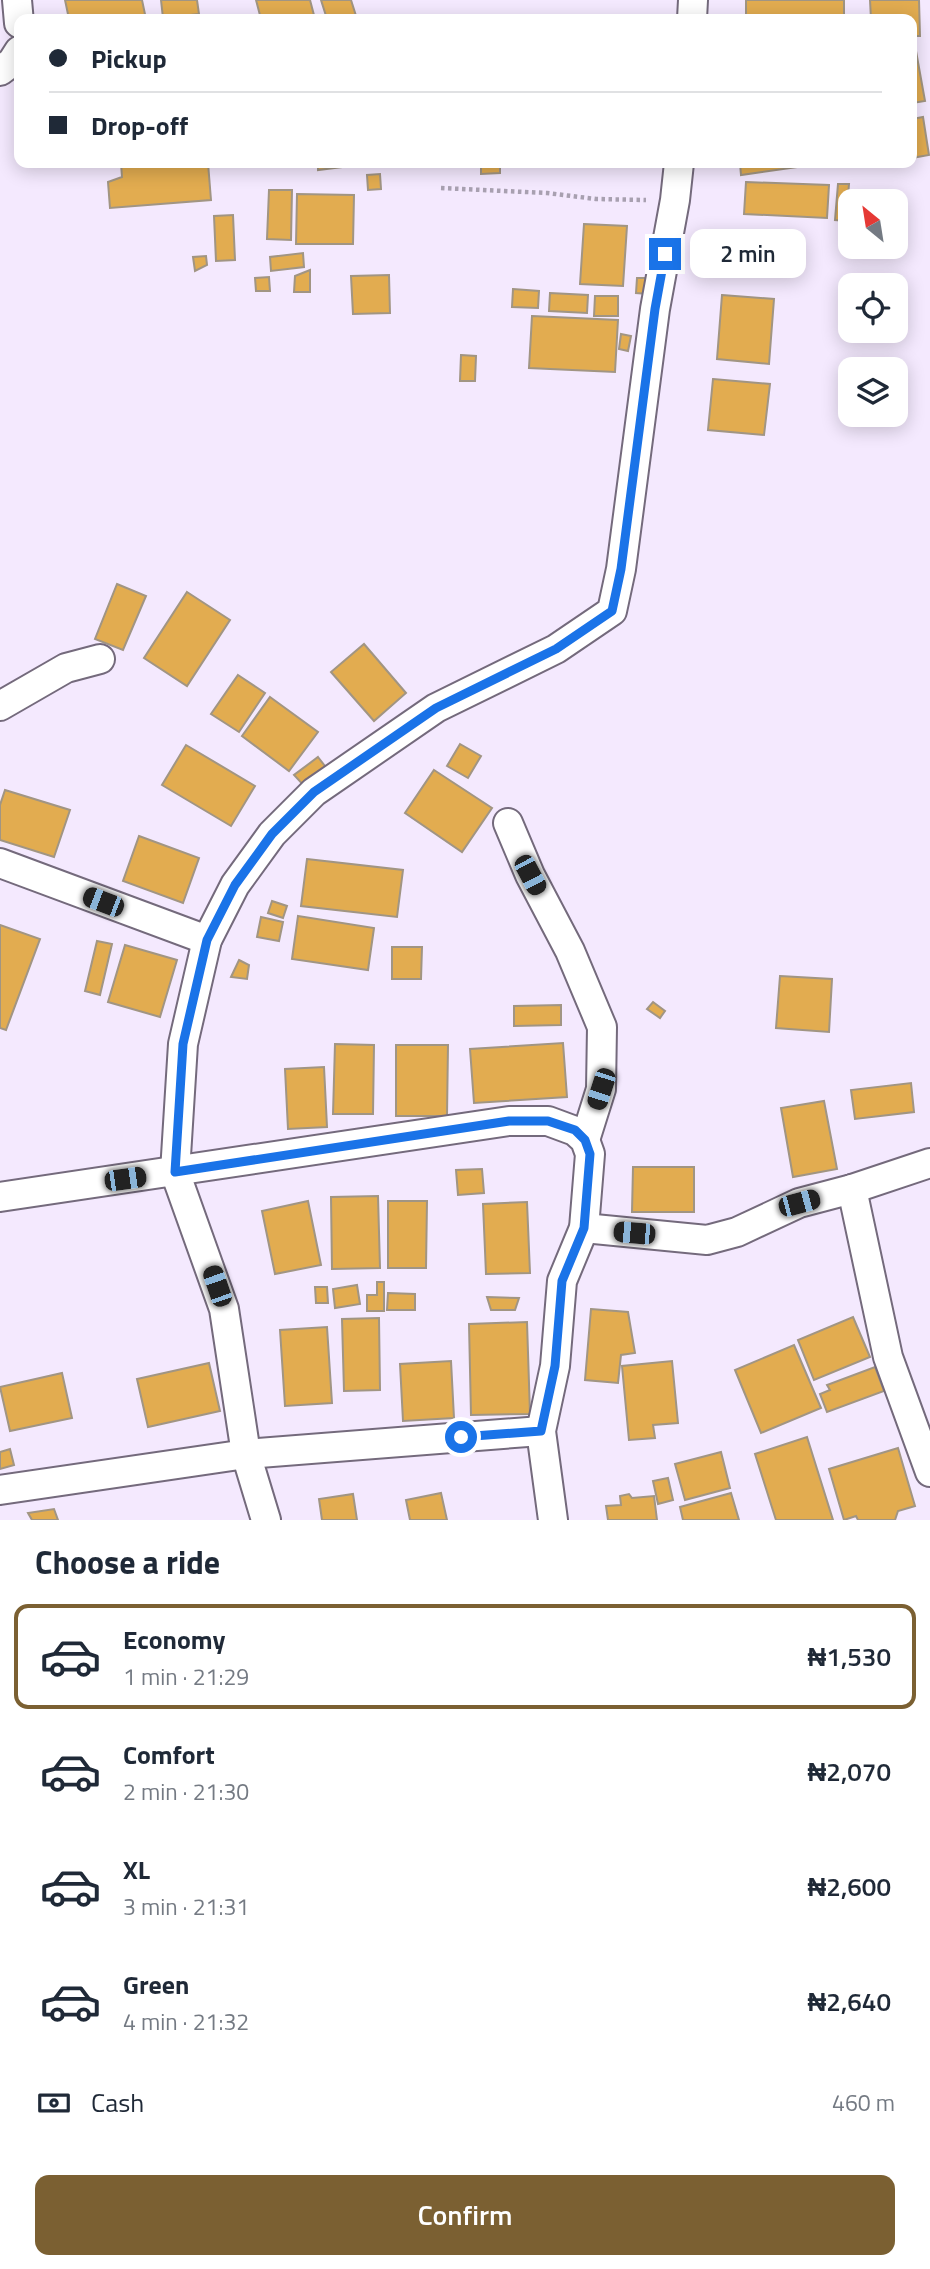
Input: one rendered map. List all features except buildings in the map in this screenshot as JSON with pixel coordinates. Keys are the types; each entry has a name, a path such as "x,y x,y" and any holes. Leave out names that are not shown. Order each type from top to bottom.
{"street":[{"path":"0,71 14,59"},
{"path":"265,1520 246,1454 224,1309 175,1172 183,1044 207,940 235,885 272,834 314,792 436,708 556,649 612,611 621,569 655,309 678,168"},
{"path":"0,706 66,668 100,659"},
{"path":"508,823 530,875 570,951 603,1027 601,1089 585,1140"},
{"path":"0,863 207,940"},
{"path":"0,1197 509,1121 548,1121 575,1130 585,1140 590,1154 584,1228 562,1281 555,1366 541,1431 553,1520"},
{"path":"584,1228 707,1240 737,1232 799,1203 930,1163"},
{"path":"852,1189 888,1357 930,1472"},
{"path":"0,1490 246,1454 541,1431"}],"path":[{"path":"442,188 547,193 596,199 675,200"}],"route":[{"path":"461,1437 541,1431 555,1366 562,1281 584,1228 590,1154 585,1140 575,1130 548,1121 509,1121 175,1172 183,1044 207,940 235,885 272,834 314,792 436,708 556,649 612,611 621,569 655,309 665,254"}]}
